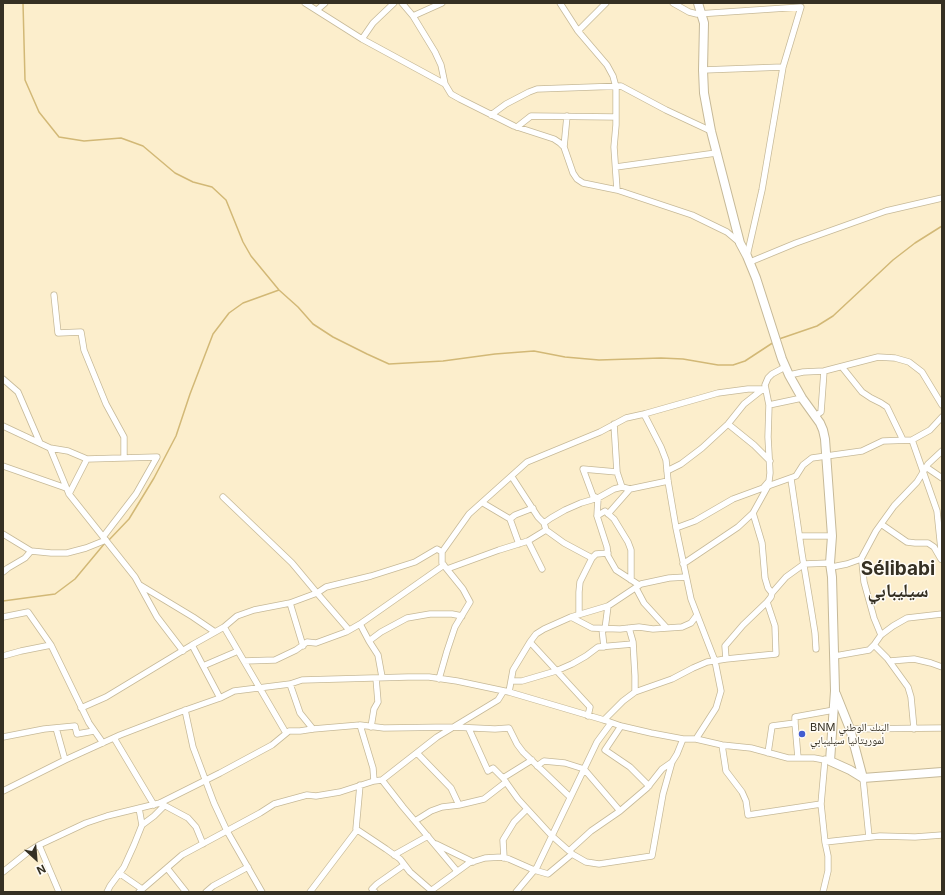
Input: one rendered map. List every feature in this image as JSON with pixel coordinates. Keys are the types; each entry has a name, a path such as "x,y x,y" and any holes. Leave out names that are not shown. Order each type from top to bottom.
{"street":[{"path":"305,3 362,39 445,84"},
{"path":"317,10 325,3"},
{"path":"362,39 373,23 394,3"},
{"path":"402,3 413,16 436,52 441,65 445,84 451,94 517,127 554,139 564,147"},
{"path":"413,16 442,3"},
{"path":"560,3 578,31 607,65 613,76 616,87 614,147 617,190"},
{"path":"578,31 606,3"},
{"path":"673,3 689,12 701,14 802,5 783,67 749,259"},
{"path":"698,3 704,33 704,93 716,153 740,243 749,259 785,367 802,398 823,430 827,457 832,536 831,565 835,691 828,760 821,804 828,856 828,871 823,892"},
{"path":"703,70 783,67"},
{"path":"491,115 523,95 537,90 621,86 666,110 711,131"},
{"path":"517,127 531,116 616,117"},
{"path":"567,116 564,147 576,179 584,183 617,190 692,215 727,232 740,243"},
{"path":"616,167 716,153"},
{"path":"749,259 886,211 942,198"},
{"path":"54,295 58,332 80,332 84,350 106,404 124,437 124,458"},
{"path":"789,375 803,372 824,371 859,361 878,358 895,358 909,362 922,372 942,405"},
{"path":"683,564 738,527 753,513 763,490 769,481 770,473 768,437 769,405 764,389 768,378 785,367"},
{"path":"842,367 862,392 887,407 903,440"},
{"path":"815,416 821,412 824,371"},
{"path":"3,379 18,392 40,443"},
{"path":"439,679 455,627 470,602 463,589 442,563 442,552 469,514 527,462 600,432 626,418 718,393 748,389 764,389"},
{"path":"668,471 681,464 702,448 728,424 744,404 764,389"},
{"path":"769,405 802,398"},
{"path":"644,414 666,460 676,528 691,599 715,661 721,691 716,708 696,739"},
{"path":"676,528 695,521 733,499 763,490 776,482 791,479 796,476 803,466 812,458 862,451 883,441 912,440 930,430 942,417"},
{"path":"614,424 617,472 622,486"},
{"path":"728,424 760,450 770,461"},
{"path":"3,426 50,448 68,450 87,459 157,457 136,494 104,538 86,548 67,553 31,551 3,534"},
{"path":"912,440 924,469 937,511 942,559"},
{"path":"50,448 69,494 131,571 156,617 183,651"},
{"path":"726,659 726,646 743,625 767,602 772,593 786,577 804,564 847,564 861,559 881,524 894,506 917,482 924,469 942,451"},
{"path":"69,494 87,459"},
{"path":"3,466 66,488"},
{"path":"598,498 593,496 583,469 617,472"},
{"path":"924,469 942,478"},
{"path":"770,473 776,482"},
{"path":"512,477 538,518 544,523 546,530 564,543 592,558"},
{"path":"791,479 815,633 816,649"},
{"path":"544,523 565,510 598,498 622,486 630,489 668,481"},
{"path":"608,514 630,489"},
{"path":"223,497 292,563 349,630"},
{"path":"598,498 597,516 608,547 608,556 616,570 631,580 638,587 644,603 666,627"},
{"path":"483,503 510,519 519,544"},
{"path":"510,519 515,515 533,508"},
{"path":"597,516 604,511 614,518 631,550 631,580"},
{"path":"753,513 762,543 766,583 772,593"},
{"path":"881,524 907,542 928,542 942,559"},
{"path":"244,661 265,659 275,660 303,646 307,642 316,643 349,630 445,567 528,541 546,530"},
{"path":"800,536 832,536"},
{"path":"528,541 542,568"},
{"path":"81,708 106,697 192,645 224,628 237,616 254,610 290,603 318,594 326,587 371,576 415,562 437,549 442,552"},
{"path":"3,572 25,558 31,551"},
{"path":"580,614 580,582 592,558 596,554 608,553"},
{"path":"861,559 864,582 874,618 881,635"},
{"path":"119,873 141,890 182,855 274,804 284,800 307,795 316,796 340,792 374,781 382,780 437,737 498,700 506,692 511,682 512,670 518,658 536,634 571,617 608,606 638,587 669,578 686,577"},
{"path":"139,585 215,632"},
{"path":"604,720 623,701 635,692 672,679 707,662 776,654 774,626 767,602"},
{"path":"290,603 303,646"},
{"path":"604,647 604,629 608,606"},
{"path":"3,617 28,612 51,645 81,708 94,731 103,743"},
{"path":"369,641 380,632 407,618 430,614 452,614 462,616"},
{"path":"571,617 592,628 620,630 639,627 653,629 682,627 691,623 698,615"},
{"path":"835,656 869,650 881,635 907,618 942,615"},
{"path":"360,624 378,655 382,677"},
{"path":"224,628 286,733"},
{"path":"629,628 634,644 636,676 635,692"},
{"path":"530,642 590,707 588,716"},
{"path":"511,682 522,681 556,671 577,662 598,648 634,644"},
{"path":"3,656 51,645"},
{"path":"192,645 220,698"},
{"path":"874,645 890,661 908,687 911,697 914,729"},
{"path":"203,666 238,651"},
{"path":"890,661 914,659 942,667"},
{"path":"3,791 65,760 114,738 220,698 234,691 290,684 302,680 408,676 457,681 506,692 620,726 683,740 696,739 722,745 751,748 788,758 814,758 828,760 863,778 942,772"},
{"path":"371,726 374,709 378,702 376,678"},
{"path":"290,684 300,713 313,729"},
{"path":"835,691 850,729 863,778 869,837"},
{"path":"185,710 193,747 214,802 227,831 262,892"},
{"path":"798,758 795,717 834,710"},
{"path":"516,892 540,861 551,835 597,742 611,723"},
{"path":"768,753 772,726 795,723"},
{"path":"360,725 373,768 374,781"},
{"path":"3,872 39,845 86,823 139,808 159,805 272,744 289,731 300,732 313,729 360,725 425,728 453,727 469,729 509,728 517,744 537,766 570,797"},
{"path":"3,737 75,726 77,734 94,731"},
{"path":"620,726 606,750 630,767 649,786"},
{"path":"56,728 65,760"},
{"path":"850,729 942,728"},
{"path":"469,729 488,771 493,768 527,809 551,835 571,853 586,862 599,864 652,856 663,794 672,762 683,740"},
{"path":"114,738 159,805 188,818 196,827 203,844"},
{"path":"722,745 726,771 742,792 746,801 748,815 821,804"},
{"path":"417,753 451,788 459,805"},
{"path":"415,821 442,807 459,805 484,799 504,780 532,760"},
{"path":"537,766 544,761 565,763 584,769 620,811"},
{"path":"360,785 356,829 400,859 404,865 432,891 457,871 473,862 485,858 504,858 548,874 571,853 591,831 620,811 649,786 662,769 672,762"},
{"path":"382,780 457,871"},
{"path":"107,892 124,867 142,825 154,816 159,805"},
{"path":"139,808 142,825"},
{"path":"504,858 503,840 514,822 527,809"},
{"path":"310,892 357,830"},
{"path":"825,842 880,836 915,837 942,835"},
{"path":"394,855 428,836"},
{"path":"434,844 473,862"},
{"path":"39,845 59,892"},
{"path":"375,892 372,889 377,884 404,865"},
{"path":"206,892 213,886 248,866"},
{"path":"167,868 186,892"}],"waterway":[{"path":"23,3 25,80 39,112 59,137 84,141 121,138 143,146 175,173 193,182 212,187 226,200 243,242 251,256 279,290 298,307 313,324 333,337 389,364 443,361 495,354 534,351 565,357 599,360 661,358 683,359 718,365 733,365 745,361 774,342"},
{"path":"779,339 817,326 833,316 893,260 915,243 942,226"},
{"path":"108,541 129,519 154,478 176,436 213,334 229,313 243,303 279,290"},
{"path":"3,601 55,594 75,579 105,543"}],"place":[{"name":"BNM البنك الوطني لموريتانيا سيليبابي","path":"802,734"}],"district":[{"name":"Sélibabi سيليبابي","path":"898,580"}]}
